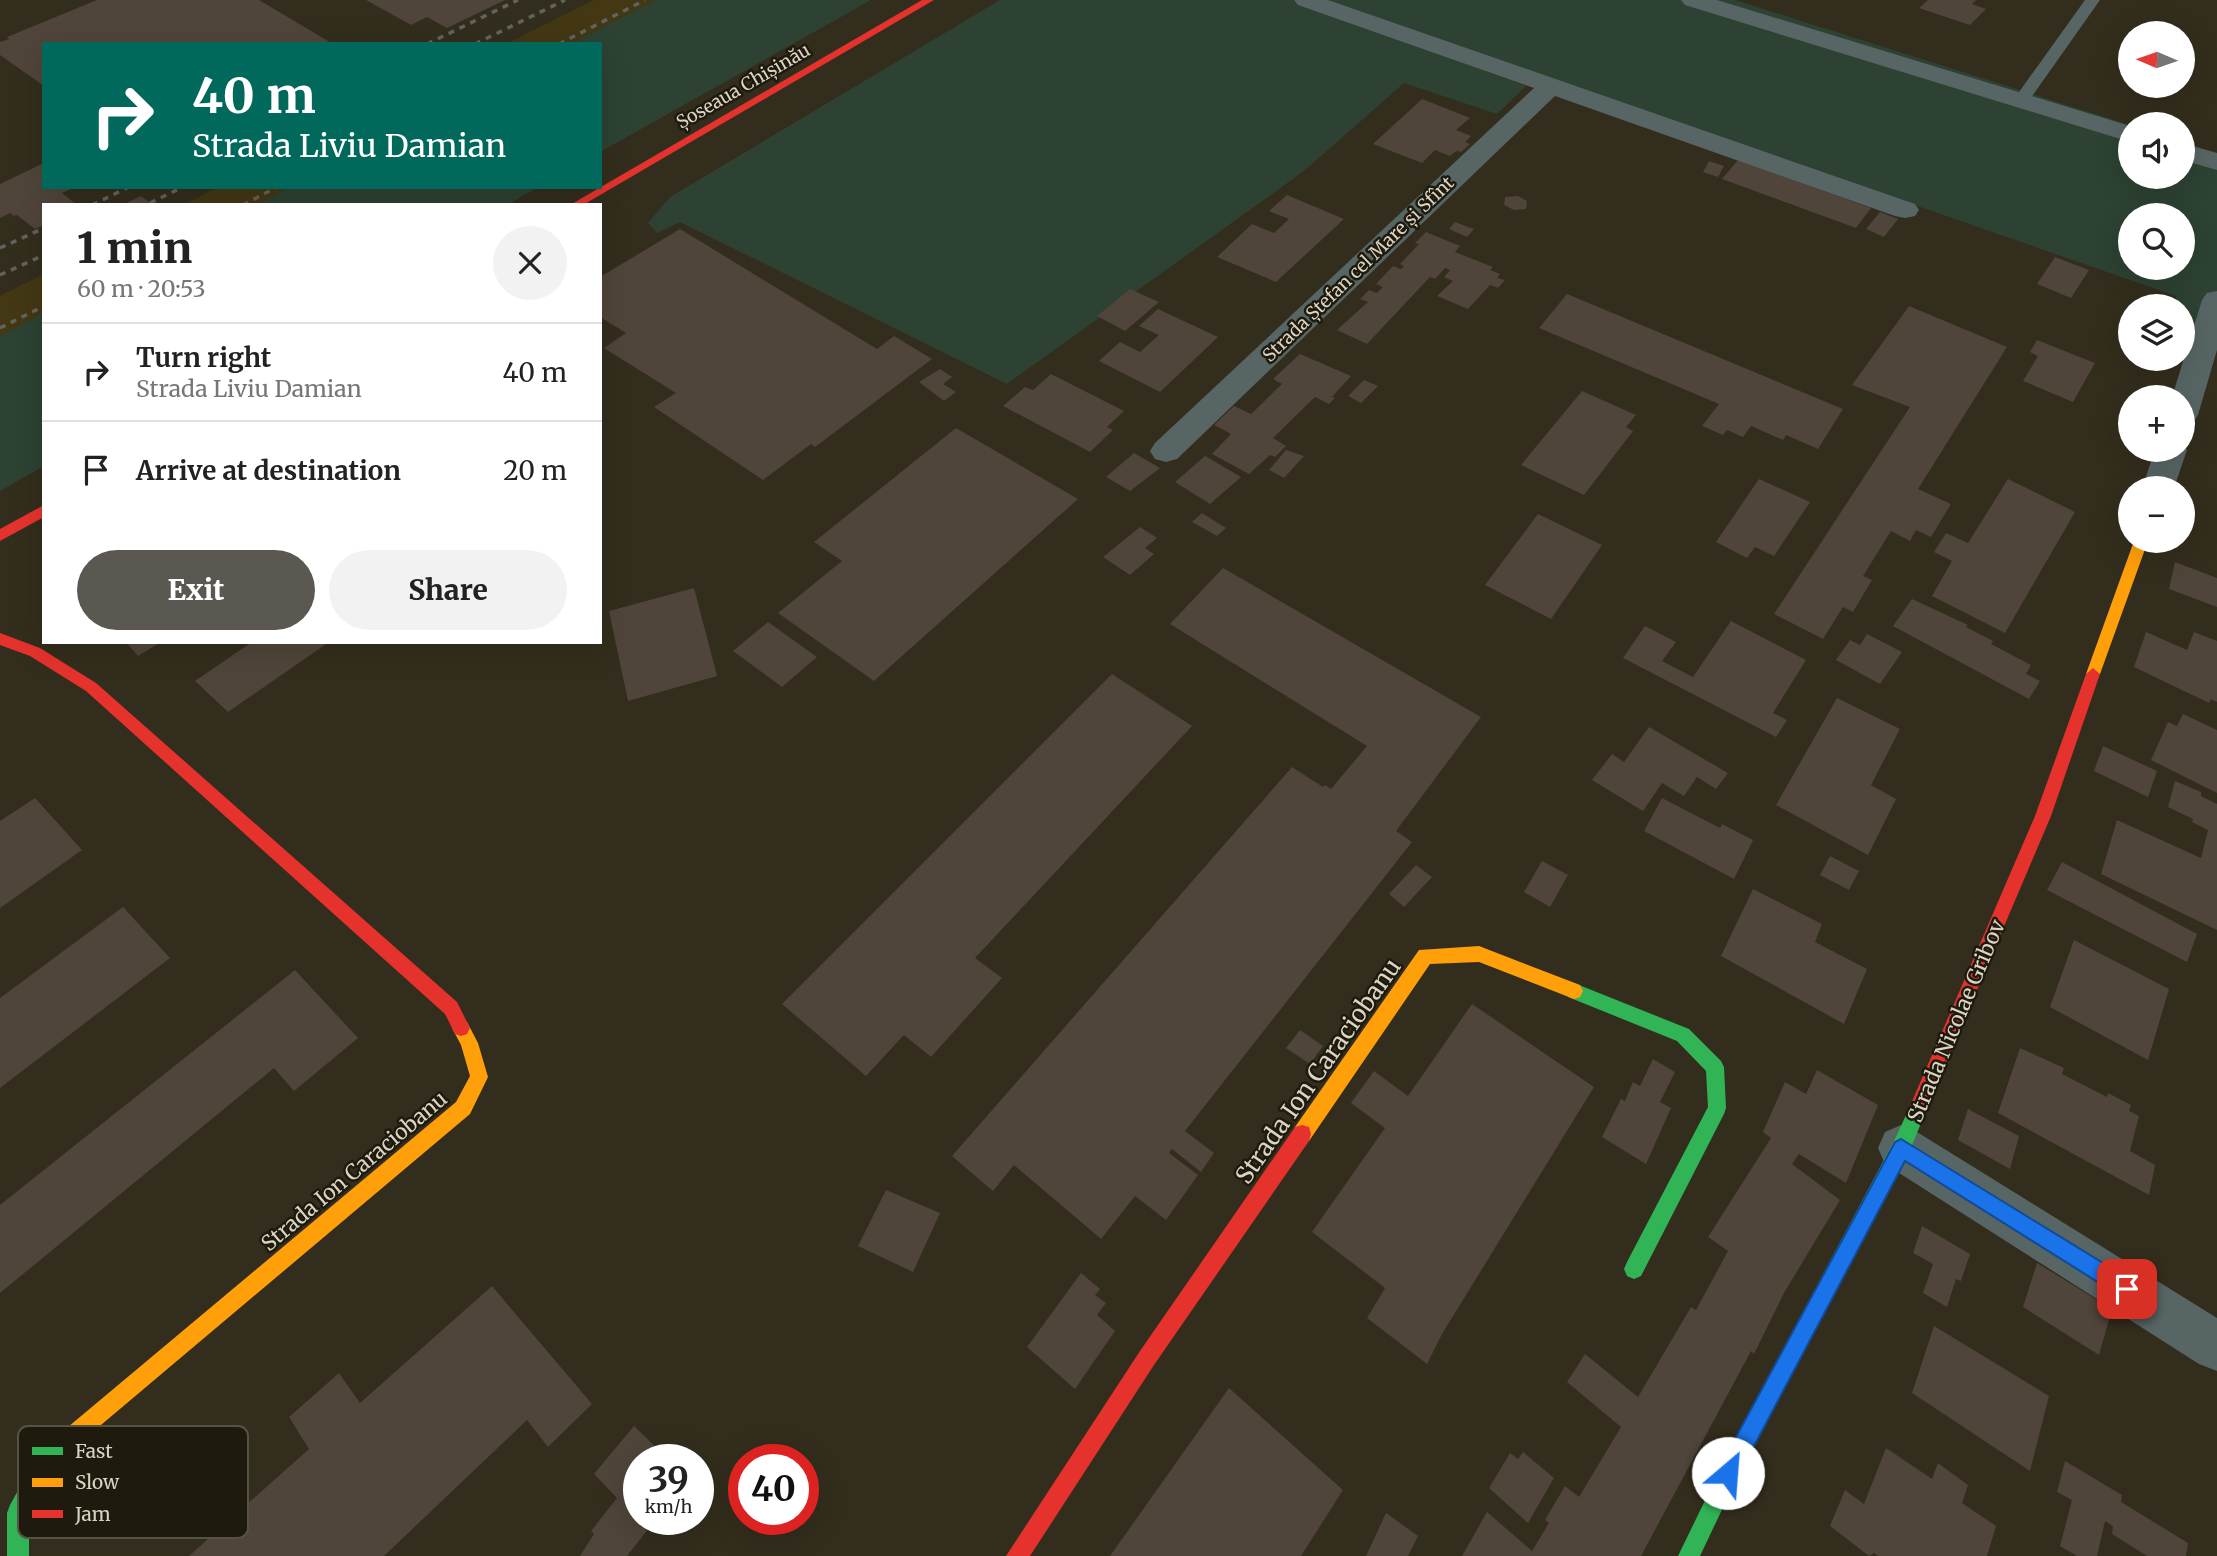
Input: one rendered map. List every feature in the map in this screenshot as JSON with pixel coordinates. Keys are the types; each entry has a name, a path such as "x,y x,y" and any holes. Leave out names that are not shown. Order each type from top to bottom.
{"main road":[{"name":"Șoseaua Chișinău","path":"578,203 929,0"},
{"path":"0,536 42,511"},
{"name":"Strada Nicolae Gribov","path":"1689,1556 1739,1452 1901,1148 2043,817 2137,553"},
{"name":"Strada Ion Caraciobanu","path":"0,639 35,652 91,687 451,1008 469,1043 479,1077 463,1108 83,1426"},
{"name":"Strada Ion Caraciobanu","path":"1017,1556 1147,1358 1425,956 1479,954 1683,1035 1715,1066 1717,1108 1634,1269"},
{"name":"Strada Ion Caraciobanu","path":"18,1513 18,1556"}],"street":[{"path":"1306,0 1905,210"},
{"path":"1693,0 2118,130"},
{"name":"Strada Ștefan cel Mare și Sfînt","path":"1166,451 1549,87"},
{"path":"2195,154 2217,162"},
{"path":"2191,385 2217,300"},
{"path":"1901,1148 2217,1346"}],"lane":[{"path":"2022,99 2093,0"}],"shaded area":[{"path":"594,0 681,0 601,42 510,42"},
{"path":"214,189 315,189 289,203 187,203"},
{"path":"42,275 42,330 0,352 0,296"}],"green space":[{"path":"656,0 871,0 602,151 602,42 574,42"},
{"path":"1000,0 1292,0 1526,86 1497,114 1404,83 1304,171 1007,384 680,222 657,233 648,223 670,197"},
{"path":"1325,0 1735,0 2118,121 2118,189 2195,189 2195,146 2217,154 2217,349 2195,344 2195,294 2170,294 2130,280 2195,280 2195,203 2118,203 2118,276"},
{"path":"286,189 535,189 510,203 260,203"},
{"path":"42,314 42,467 0,491 0,336"}],"building":[{"path":"97,0 259,0 330,42 42,42 42,85 0,55 0,42 9,39 7,37"},
{"path":"366,0 505,0 447,28 427,17 411,25"},
{"path":"1928,0 1976,0 1972,4 1986,9 1970,25 1919,8"},
{"path":"1422,99 1470,118 1456,130 1471,136 1465,142 1470,144 1461,152 1456,151 1450,156 1435,150 1422,163 1373,144"},
{"path":"1738,160 1871,208 1856,228 1722,179"},
{"path":"1709,161 1724,166 1718,177 1703,172"},
{"path":"42,164 42,189 71,189 62,193 74,203 42,203 42,226 35,229 17,215 10,213 0,218 0,184"},
{"path":"1287,195 1344,219 1276,282 1217,257 1252,224 1274,233 1289,219 1269,211"},
{"path":"141,196 150,203 126,203"},
{"path":"1518,196 1527,201 1526,209 1514,210 1504,205 1505,197"},
{"path":"1880,212 1898,219 1884,237 1866,229"},
{"path":"1455,222 1474,229 1467,237 1449,229"},
{"path":"680,229 877,349 894,336 932,359 815,447 811,444 763,480 654,407 676,393 604,348 626,333 602,318 602,276"},
{"path":"1426,232 1460,246 1455,252 1493,267 1490,270 1500,274 1497,278 1505,280 1498,288 1490,285 1468,309 1437,296 1453,281 1444,277 1450,270 1445,268 1435,279 1430,277 1367,344 1337,330 1368,302 1360,299 1369,290 1377,293 1383,287 1376,284 1393,266 1401,269 1404,266 1400,264 1419,244 1415,243"},
{"path":"2055,257 2089,270 2071,298 2037,284"},
{"path":"1130,289 1159,302 1125,331 1097,316"},
{"path":"1567,294 1843,409 1818,449 1786,435 1783,440 1751,426 1743,437 1727,430 1723,435 1702,426 1719,404 1539,328"},
{"path":"1909,306 2007,347 1918,489 1951,504 1931,537 1916,530 1910,541 1891,531 1863,576 1872,580 1853,612 1843,607 1823,639 1774,614 1910,407 1852,385"},
{"path":"1158,309 1218,337 1160,392 1099,361 1120,342 1140,352 1159,335 1139,326"},
{"path":"2037,340 2095,363 2073,402 2023,381 2038,356 2030,352"},
{"path":"1300,354 1351,376 1329,404 1315,397 1273,438 1286,446 1275,457 1270,455 1249,474 1212,454 1231,434 1214,425 1234,406 1251,414 1282,384 1273,379"},
{"path":"940,369 952,377 943,384 956,392 944,401 919,382"},
{"path":"1051,374 1124,411 1107,427 1113,430 1090,452 1003,406 1025,387 1033,390"},
{"path":"1364,380 1378,386 1361,403 1348,396"},
{"path":"1582,391 1636,415 1626,427 1633,431 1584,495 1521,465"},
{"path":"956,428 1078,499 874,681 778,613 842,561 814,542"},
{"path":"1286,450 1304,456 1284,478 1269,470"},
{"path":"1134,453 1160,468 1130,491 1106,477"},
{"path":"1205,456 1241,477 1210,504 1175,482"},
{"path":"1759,479 1810,502 1774,556 1755,547 1747,558 1716,542"},
{"path":"2008,479 2075,512 2005,633 1932,596 1952,561 1934,552 1946,533 1968,543"},
{"path":"1202,513 1226,528 1217,536 1192,522"},
{"path":"1538,514 1602,545 1551,619 1485,585"},
{"path":"1140,527 1157,538 1145,548 1154,554 1130,575 1103,557"},
{"path":"2175,562 2217,578 2217,607 2169,589"},
{"path":"1223,568 1481,717 1396,831 1412,842 1185,1131 1214,1153 1201,1172 1172,1149 1169,1153 1198,1175 1166,1220 1135,1196 1101,1239 1014,1165 993,1191 952,1156 1292,767 1323,787 1325,785 1331,789 1367,746 1170,624"},
{"path":"694,588 717,676 628,701 609,611"},
{"path":"1912,599 1968,625 1966,627 1993,641 1991,644 2031,665 2026,674 2040,681 2029,699 1893,626"},
{"path":"1731,621 1806,660 1773,713 1787,720 1776,737 1623,658 1645,626 1676,642 1662,661 1693,677"},
{"path":"768,622 817,657 782,687 733,651"},
{"path":"2146,632 2187,650 2194,632 2217,641 2217,702 2211,699 2209,703 2134,667"},
{"path":"1867,634 1902,652 1880,684 1836,660 1850,640 1860,645"},
{"path":"128,644 158,644 138,656"},
{"path":"249,644 326,644 228,712 195,681"},
{"path":"1112,674 1192,726 975,958 1002,978 931,1057 904,1035 866,1076 782,1004"},
{"path":"1837,698 1900,729 1871,785 1896,799 1868,855 1776,805"},
{"path":"2183,714 2217,730 2217,793 2151,760 2168,722 2177,726"},
{"path":"1649,727 1728,773 1716,789 1697,777 1684,796 1662,783 1643,811 1592,780 1612,754 1624,762"},
{"path":"2103,746 2157,771 2148,797 2094,771"},
{"path":"2175,781 2201,792 2201,796 2217,804 2217,930 2101,874 2117,820 2201,858 2208,830 2168,807"},
{"path":"35,798 82,850 0,908 0,821"},
{"path":"1662,798 1720,828 1722,824 1753,840 1734,879 1644,831"},
{"path":"1830,856 1859,871 1849,890 1820,875"},
{"path":"1542,861 1568,875 1550,907 1524,892"},
{"path":"2062,862 2197,934 2187,962 2047,890"},
{"path":"1416,865 1432,877 1404,907 1389,894"},
{"path":"1753,889 1822,924 1815,942 1867,969 1844,1024 1721,956"},
{"path":"123,907 170,958 0,1088 0,998"},
{"path":"2074,940 2169,989 2148,1060 2050,1007"},
{"path":"295,970 358,1038 294,1091 274,1068 0,1293 0,1205"},
{"path":"1472,1004 1594,1087 1442,1334 1427,1364 1367,1318 1385,1288 1312,1232 1385,1128 1351,1103 1374,1071 1408,1096"},
{"path":"1300,1030 1323,1046 1310,1064 1286,1048"},
{"path":"2020,1048 2064,1068 2062,1074 2107,1097 2108,1093 2131,1105 2129,1111 2139,1116 2130,1151 2155,1165 2149,1195 1998,1113"},
{"path":"1653,1059 1675,1072 1660,1102 1671,1108 1646,1164 1602,1137 1621,1099 1625,1101 1633,1082 1640,1086"},
{"path":"1817,1070 1878,1105 1846,1183 1799,1154 1792,1164 1840,1200 1784,1293 1754,1354 1751,1351 1641,1556 1462,1556 1487,1512 1532,1551 1549,1523 1545,1520 1565,1486 1579,1497 1621,1427 1567,1382 1585,1354 1638,1397 1691,1307 1696,1310 1728,1251 1708,1237 1771,1138 1763,1132 1785,1082 1806,1094"},
{"path":"1968,1109 2019,1136 2010,1169 1958,1140"},
{"path":"886,1190 940,1213 913,1272 858,1246"},
{"path":"1922,1226 1970,1254 1961,1281 1956,1279 1947,1307 1923,1293 1933,1264 1913,1253"},
{"path":"2037,1263 2112,1309 2099,1355 2023,1307"},
{"path":"1081,1273 1100,1289 1095,1295 1106,1303 1097,1315 1115,1331 1075,1389 1027,1347"},
{"path":"492,1286 592,1404 548,1447 527,1420 384,1556 189,1556 209,1538 248,1538 248,1503 309,1449 289,1417 339,1373 360,1403"},
{"path":"1934,1326 2049,1396 2030,1471 1912,1393"},
{"path":"1229,1388 1343,1490 1301,1556 1110,1556"},
{"path":"634,1426 653,1444 623,1444 623,1535 643,1535 627,1556 580,1556 594,1534 591,1531 617,1498 594,1474"},
{"path":"1886,1448 1932,1479 1938,1463 1968,1485 1962,1503 1996,1526 1987,1556 1878,1556 1874,1553 1869,1556 1830,1526 1845,1490 1864,1504"},
{"path":"1523,1452 1554,1478 1528,1523 1489,1488 1510,1453 1518,1459"},
{"path":"2065,1461 2122,1495 2121,1502 2188,1543 2186,1556 2147,1556 2112,1534 2113,1526 2105,1521 2097,1556 2077,1556 2060,1546 2072,1500 2057,1492"},
{"path":"1386,1513 1418,1536 1408,1556 1366,1556"}],"railway":[{"path":"431,42 518,0"},
{"path":"479,42 565,0"},
{"path":"563,42 645,0"},
{"path":"96,203 125,189"},
{"path":"150,203 179,189"},
{"path":"247,203 273,189"},
{"path":"0,248 42,229"},
{"path":"0,275 42,256"},
{"path":"0,328 42,307"}],"traffic: fast":[{"path":"1574,991 1683,1035 1715,1067 1717,1108 1634,1269"},
{"path":"1689,1556 1739,1452 1901,1148 1919,1106"},
{"path":"18,1513 18,1538"},
{"path":"18,1538 18,1556"}],"traffic: slow":[{"path":"2093,674 2137,553"},
{"path":"1302,1134 1425,956 1479,954 1574,991"},
{"path":"85,1426 463,1108 479,1077 469,1043 461,1028"}],"traffic: jam":[{"path":"578,203 929,0"},
{"path":"0,536 42,511"},
{"path":"0,639 35,652 91,687 451,1008 461,1028"},
{"path":"1919,1106 2043,816 2093,674"},
{"path":"1017,1556 1147,1358 1302,1134"}],"route":[{"path":"1728,1473 1901,1148 2127,1289"}]}
